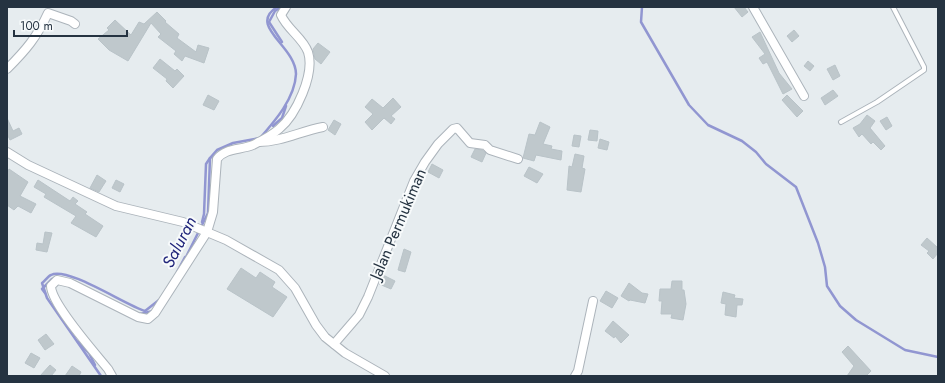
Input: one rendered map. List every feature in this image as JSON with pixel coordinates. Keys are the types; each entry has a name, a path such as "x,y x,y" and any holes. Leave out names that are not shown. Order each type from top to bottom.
{"street":[{"path":"258,142 279,129 288,119 302,94 308,76 310,66 308,51 284,22 282,15 286,7"},
{"path":"753,7 804,96"},
{"path":"7,68 23,53 40,33 48,14 72,21 75,24"},
{"path":"112,376 78,332 55,298 51,289 52,284 57,280 70,283 138,317 148,319 155,313 206,231 213,212 217,159 221,153 258,142 277,141 310,129 323,127"},
{"name":"Jalan Permukiman","path":"334,344 359,315 368,297 385,250 397,226 414,181 438,144 453,129 457,128 470,143 485,145 490,150 518,159"},
{"path":"7,152 28,165 116,206 183,222 206,231 226,240 279,270 294,288 316,325 334,344 385,376"},
{"path":"575,376 578,371 594,302"}],"lane":[{"path":"841,122 877,102 924,70 924,67 893,7"}],"building":[{"path":"734,7 744,7 748,12 742,17"},
{"path":"157,12 166,21 165,22 179,34 177,38 196,52 198,45 209,48 204,63 185,56 182,61 174,54 176,51 158,37 161,34 151,23 128,61 109,50 98,39 109,30 107,28 115,20 131,35 139,22 144,24"},
{"path":"794,30 799,36 792,42 787,36"},
{"path":"760,32 779,73 792,89 783,94 767,62 763,64 759,58 765,54 752,37"},
{"path":"318,43 330,52 321,64 315,59 313,49"},
{"path":"160,59 175,71 177,69 184,76 173,88 166,81 167,79 153,68"},
{"path":"808,61 814,66 810,71 804,66"},
{"path":"835,65 840,76 833,80 827,69"},
{"path":"833,90 838,96 825,105 821,98"},
{"path":"208,95 219,101 214,110 203,105"},
{"path":"787,95 803,111 797,117 782,100"},
{"path":"393,98 401,107 391,116 395,119 391,124 384,118 372,130 365,122 373,114 365,107 372,99 383,108"},
{"path":"867,115 875,121 870,128 885,146 881,150 873,142 871,144 862,134 859,137 853,128 860,124"},
{"path":"887,117 892,126 886,130 880,121"},
{"path":"7,118 13,131 19,128 22,134 10,140 7,134"},
{"path":"334,120 341,124 335,135 328,130"},
{"path":"540,122 550,127 543,144 552,146 551,149 562,151 561,160 536,155 534,161 523,158 529,134 535,135"},
{"path":"590,130 598,131 597,141 588,140"},
{"path":"574,135 581,136 579,147 572,146"},
{"path":"600,139 609,142 607,150 598,148"},
{"path":"475,149 482,150 486,153 482,162 471,157"},
{"path":"575,154 584,156 582,168 585,169 581,192 567,190 569,166 572,167"},
{"path":"432,164 443,170 439,178 428,172"},
{"path":"529,167 543,174 537,183 524,176"},
{"path":"9,169 28,182 20,196 36,204 31,213 18,206 14,210 7,205 7,173"},
{"path":"97,175 106,181 99,192 90,188"},
{"path":"38,180 70,201 73,197 78,201 75,204 87,212 85,214 103,226 96,237 71,223 76,216 44,197 46,194 34,187"},
{"path":"116,180 124,184 120,192 112,188"},
{"path":"45,232 52,233 47,252 36,250 37,243 43,244"},
{"path":"927,238 938,248 938,253 933,259 927,253 929,251 921,245"},
{"path":"404,249 411,252 405,272 398,270"},
{"path":"241,268 256,278 260,272 275,282 272,287 287,297 273,317 227,289"},
{"path":"383,275 395,281 391,289 379,284"},
{"path":"672,281 682,281 682,290 684,290 686,304 683,320 671,318 672,314 661,314 662,301 659,301 660,289 671,289"},
{"path":"629,283 642,293 648,294 645,303 629,301 621,296"},
{"path":"606,291 618,298 612,308 600,301"},
{"path":"723,292 735,295 734,298 743,299 742,305 737,305 736,317 725,315 726,304 721,303"},
{"path":"613,321 629,335 621,343 615,336 614,338 605,331"},
{"path":"46,334 54,344 45,350 38,340"},
{"path":"848,346 871,371 866,376 847,376 854,366 842,352"},
{"path":"31,353 40,358 34,368 25,363"},
{"path":"50,365 56,370 51,376 40,376"},
{"path":"72,366 81,372 79,376 65,376"}],"waterway":[{"name":"Saluran","path":"185,259 208,213 210,158 217,150 233,143 260,138 278,117 292,92 296,74 294,64 289,54 275,37 267,22 269,14 277,7"},
{"name":"Saluran","path":"281,7 275,11 269,22 282,42"},
{"path":"642,7 641,22 689,105 708,125 742,141 756,152 766,164 796,187 818,243 825,267 827,286 840,306 856,320 905,350 938,357"},
{"path":"273,126 282,118 286,106"},
{"name":"Saluran","path":"202,222 204,214 206,164 210,158 218,154"},
{"name":"Saluran","path":"177,272 185,257"},
{"name":"Saluran","path":"101,376 47,298 42,283 51,275 59,274 70,276 145,311 159,300"},
{"path":"45,293 42,289 52,279 56,278"},
{"name":"Saluran","path":"140,314 153,311"},
{"name":"Saluran","path":"78,342 89,353 95,365"}]}
